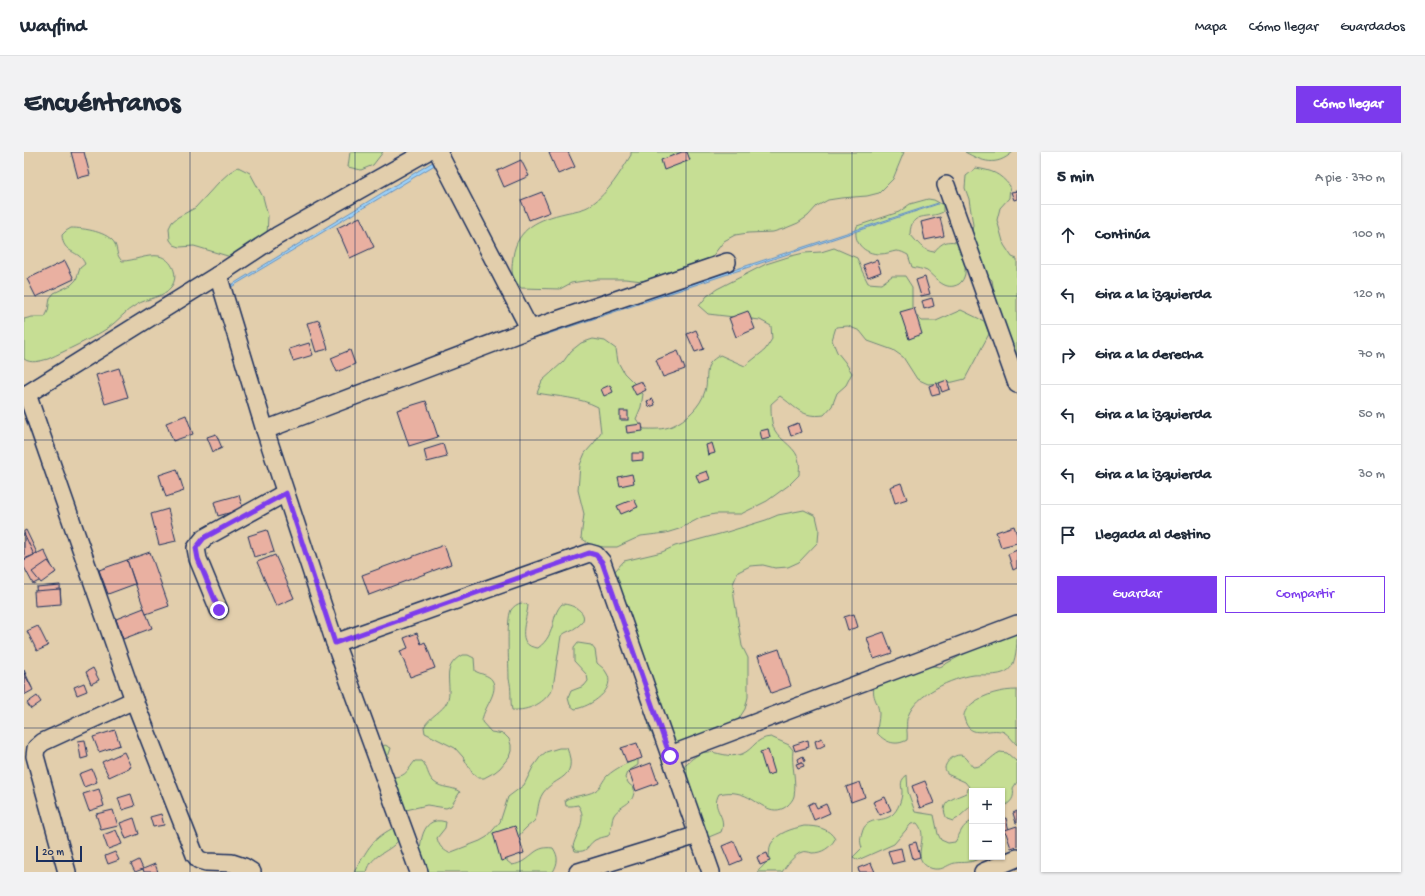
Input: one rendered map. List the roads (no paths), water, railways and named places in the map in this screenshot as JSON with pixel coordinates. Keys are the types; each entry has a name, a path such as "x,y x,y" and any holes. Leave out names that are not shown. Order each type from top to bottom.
{"street":[{"path":"252,872 244,867 232,863 206,862 199,860 195,855 134,700 25,395 218,275 277,236 426,152"},
{"path":"438,152 525,320 531,328"},
{"path":"946,185 1017,384"},
{"path":"265,430 531,328 728,262"},
{"path":"218,275 265,430 335,643 419,872"},
{"path":"219,610 198,559 196,548 204,538 286,493"},
{"path":"335,643 589,553 596,555 602,562 711,872"},
{"path":"670,756 1017,624"},
{"path":"67,872 34,756 36,748 43,742 134,700"},
{"path":"578,872 698,835"},
{"path":"983,872 1017,858"}],"water":[{"path":"436,160 443,164 516,319 528,334 532,336 938,204 545,335 534,337 523,333 514,320 438,163 228,289 228,287"},
{"path":"200,295 201,296 38,398 38,396"}]}
